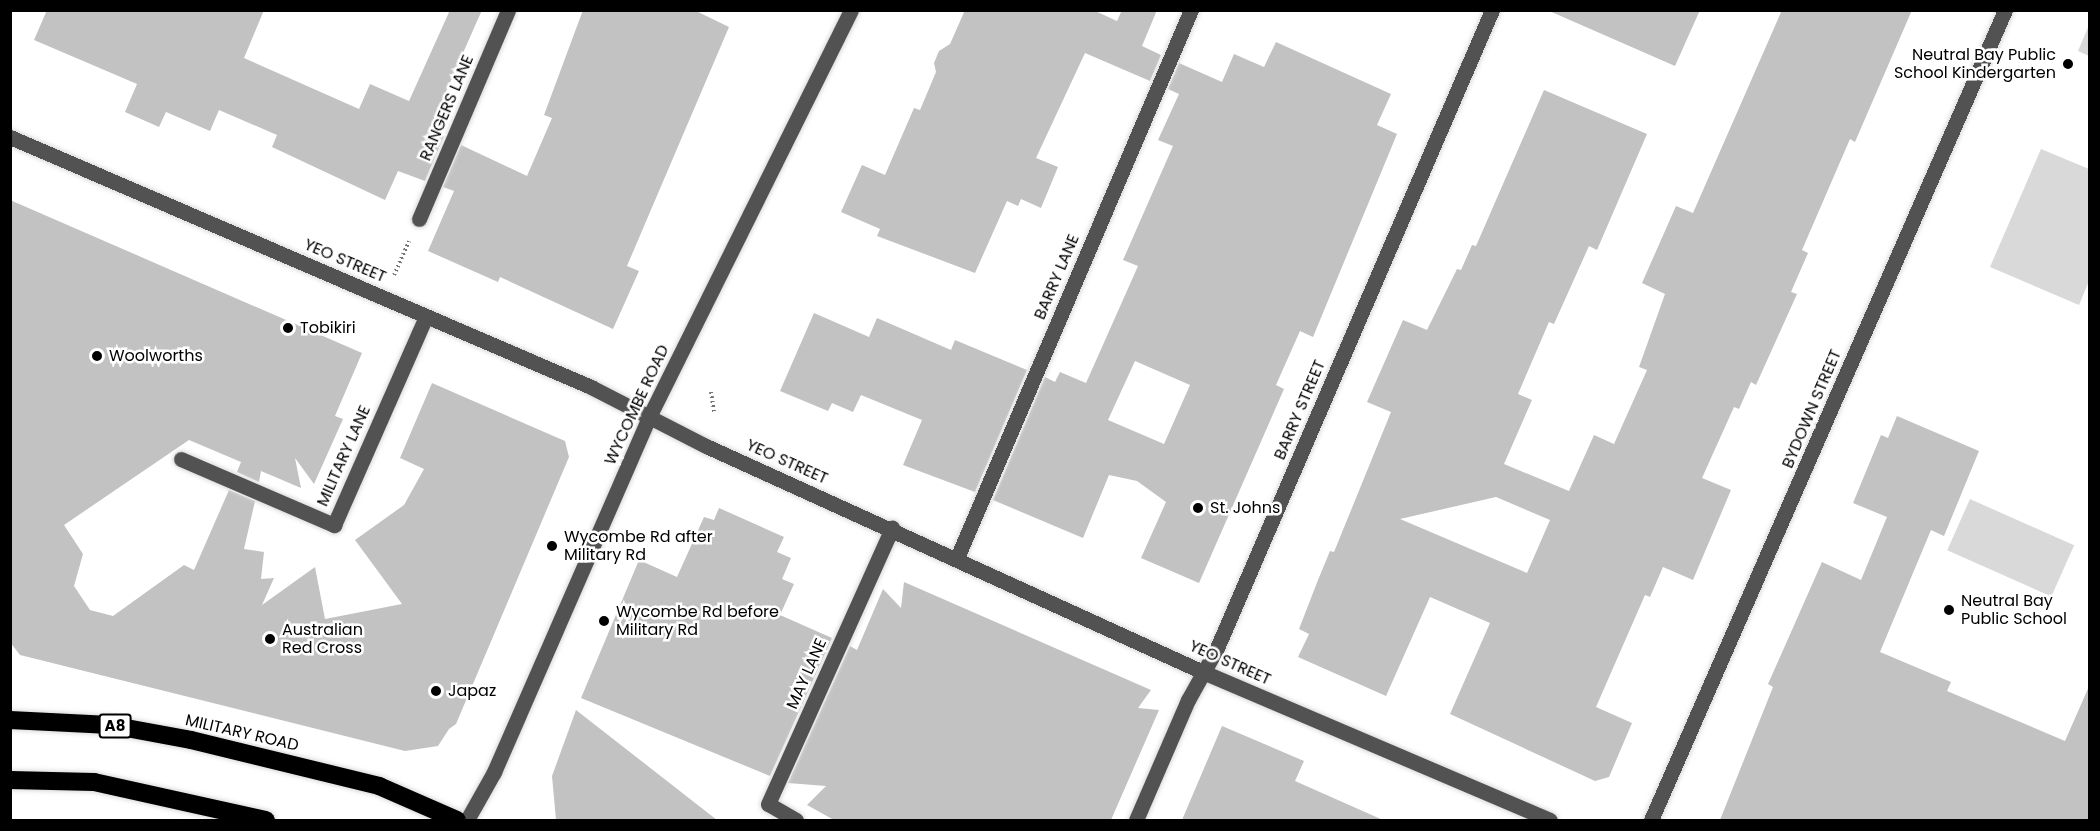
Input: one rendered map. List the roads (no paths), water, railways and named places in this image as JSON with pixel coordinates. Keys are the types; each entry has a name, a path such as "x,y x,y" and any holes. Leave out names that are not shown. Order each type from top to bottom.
{"highway":[{"name":"MILITARY ROAD","path":"10,720 110,725 191,740 379,786 457,820"},
{"path":"10,780 94,782 266,820"}],"street":[{"name":"RANGERS LANE","path":"419,219 508,10"},
{"name":"WYCOMBE ROAD","path":"467,820 494,772 649,417 851,10"},
{"name":"BARRY LANE","path":"957,558 1191,10"},
{"name":"BARRY STREET","path":"1136,820 1203,672 1217,648 1492,10"},
{"name":"BYDOWN STREET","path":"1651,820 2005,10"},
{"name":"YEO STREET","path":"10,137 591,387 649,417 1203,672 1550,820"},
{"name":"MILITARY LANE","path":"181,459 334,525 426,316"},
{"name":"MAY LANE","path":"795,820 768,804 892,528"}],"place":[{"name":"Neutral Bay Public School Kindergarten","path":"2068,64"},
{"name":"Tobikiri","path":"288,328"},
{"name":"Woolworths","path":"97,356"},
{"name":"St. Johns","path":"1198,508"},
{"name":"Wycombe Rd after Military Rd","path":"552,546"},
{"name":"Neutral Bay Public School","path":"1949,610"},
{"name":"Wycombe Rd before Military Rd","path":"604,621"},
{"name":"Australian Red Cross","path":"270,639"},
{"name":"Japaz","path":"436,691"}]}
